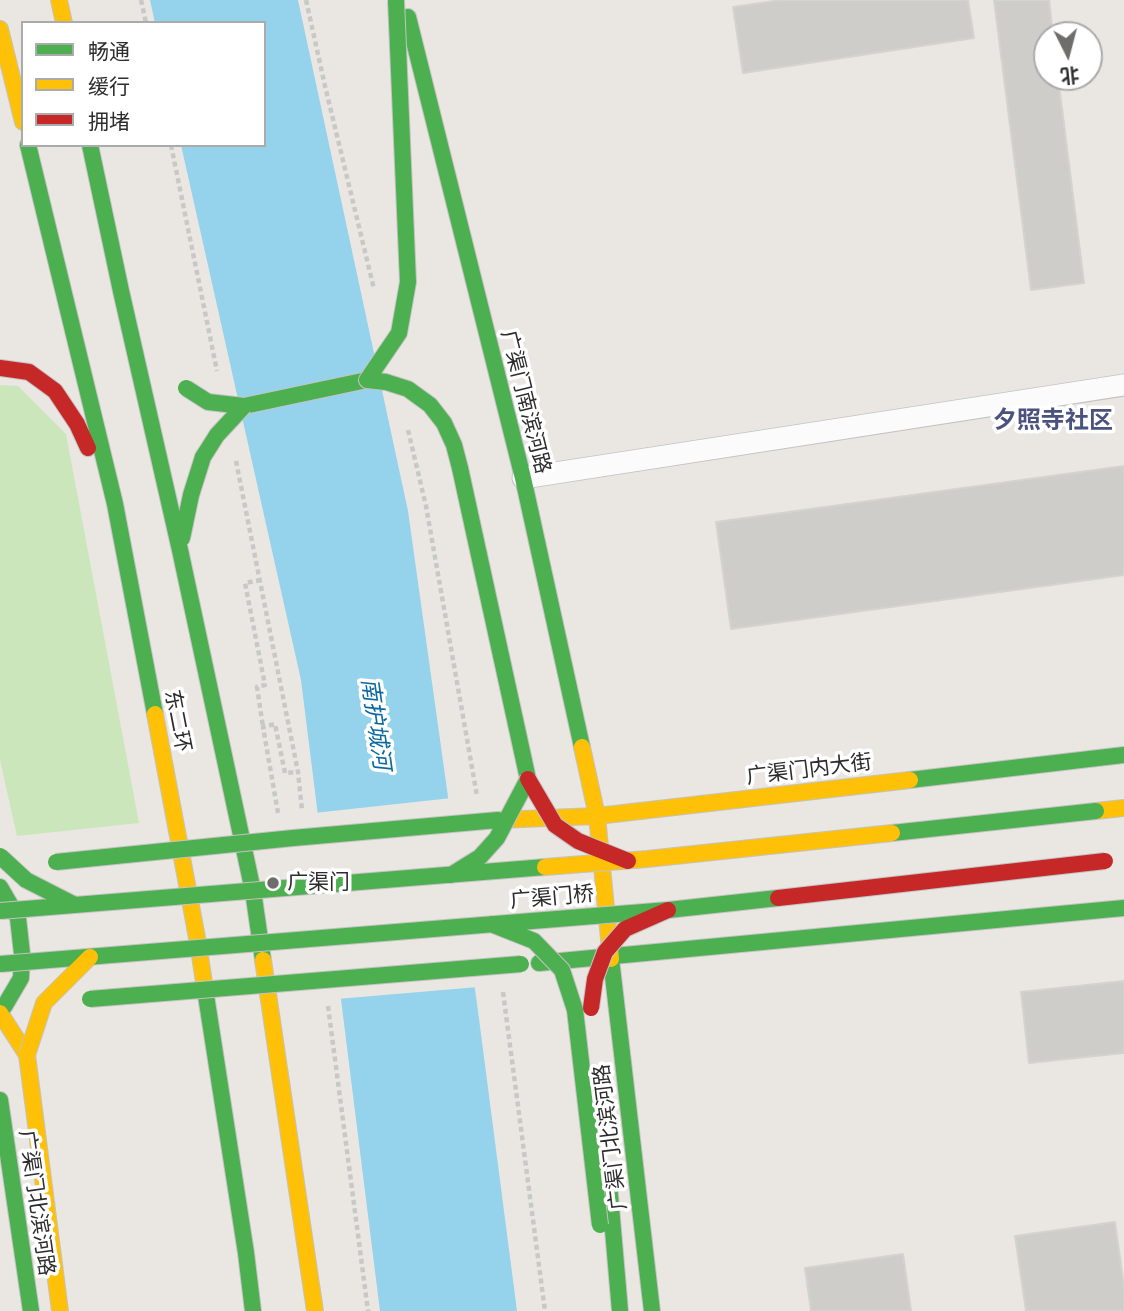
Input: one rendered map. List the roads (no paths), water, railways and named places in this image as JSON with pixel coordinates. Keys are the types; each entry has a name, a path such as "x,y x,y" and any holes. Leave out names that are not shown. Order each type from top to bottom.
{"main road":[{"path":"59,0 64,21"},
{"path":"366,380 399,333 408,282 396,0"},
{"name":"广渠门南滨河路","path":"404,0 523,478 597,816 611,957"},
{"path":"0,29 21,114"},
{"name":"东二环","path":"28,147 115,504 198,943 246,1254 251,1311"},
{"name":"东二环","path":"90,147 253,891 315,1311"},
{"path":"121,291 147,336"},
{"path":"0,368 29,372 55,391 77,424 115,504"},
{"path":"181,383 208,402 244,406 366,380 387,382 408,389 430,405 444,423 460,468 527,779 555,825 578,841 628,861"},
{"path":"180,550 191,495 203,457 217,435 244,406"},
{"name":"广渠门内大街","path":"0,867 498,820 597,816 1124,755"},
{"path":"451,875 480,857 497,838 527,779"},
{"name":"广渠门桥","path":"0,911 628,861 1124,808"},
{"path":"0,856 26,880 74,904"},
{"name":"广渠门桥","path":"0,964 668,910 1124,859"},
{"path":"0,887 18,918 22,954 21,978 2,1009"},
{"path":"2,1009 611,957 1124,908"},
{"path":"592,1015 595,979 605,952 625,929 668,910"},
{"path":"491,924 534,941 562,970 575,1010 600,1226 603,1290"},
{"path":"27,1055 44,1003 90,957"},
{"name":"广渠门北滨河路","path":"611,957 652,1311"},
{"path":"2,1009 27,1055 60,1311"},
{"path":"598,1076 620,1311"},
{"name":"广渠门北滨河路","path":"0,1100 31,1311"}],"street":[{"path":"523,478 1124,385"}],"water":[{"name":"南护城河","path":"150,0 298,0 408,511 517,1311 380,1311 301,680 181,147 266,147 266,21 155,21"}],"place":[{"name":"广渠门","path":"273,883"}],"district":[{"name":"夕照寺社区","path":"1053,421"}]}
